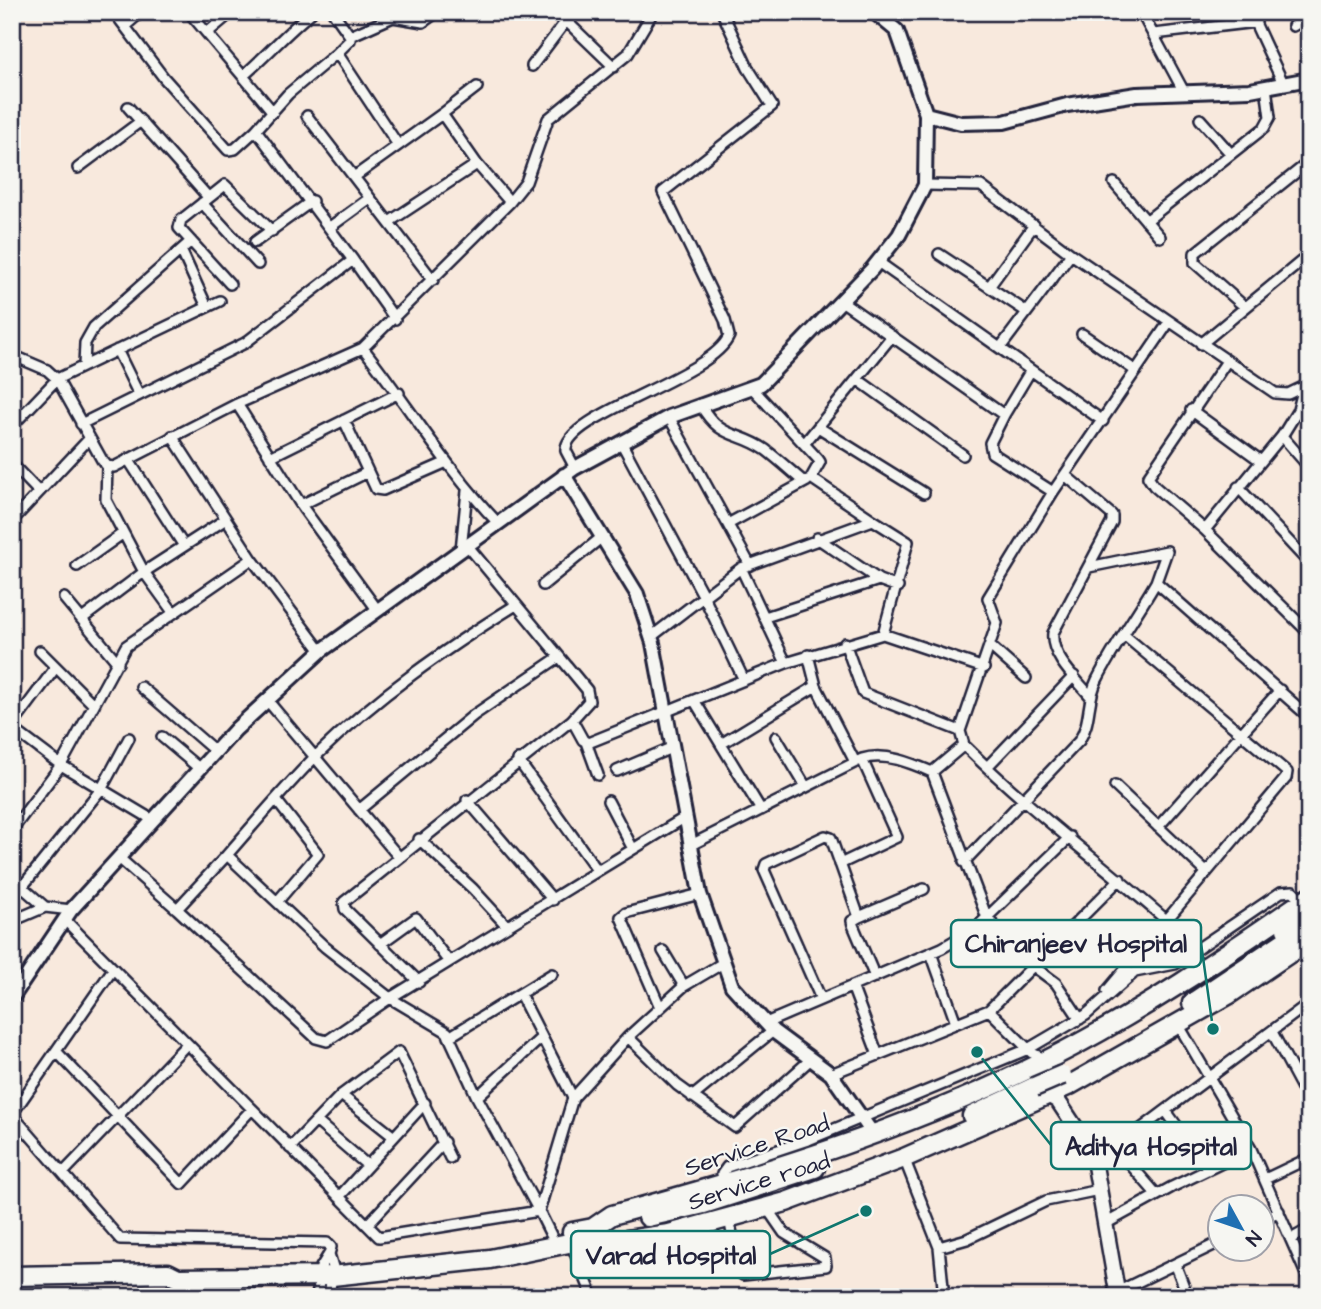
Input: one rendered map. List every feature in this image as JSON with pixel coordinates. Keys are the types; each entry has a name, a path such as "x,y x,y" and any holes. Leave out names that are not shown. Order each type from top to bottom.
{"highway":[{"path":"1045,1075 1178,999 1307,904"},
{"path":"593,1233 762,1187 890,1140 1045,1075 1173,1015 1309,925"},
{"name":"Service road","path":"12,1276 168,1273 177,1278 490,1258 571,1244 593,1233 620,1241 670,1234 766,1208 904,1158 1045,1075 1178,1024 1307,947"},
{"name":"Service Road","path":"327,1268 551,1236 593,1233 612,1215 724,1184 1045,1075"}],"main road":[{"path":"12,998 68,915 216,752 267,700 321,651 376,608 569,472 668,418 700,404 752,389 843,302 878,262 900,234 925,185 926,114 897,31 874,12"},
{"path":"926,114 961,123 1004,122 1067,105 1183,90 1266,87 1309,79"},
{"path":"569,472 602,537 637,594 650,636 700,894 732,986 769,1027 831,1074 864,1117 873,1134"},
{"path":"1045,1075 1093,1154 1117,1295"}],"street":[{"path":"114,12 164,78 228,150 235,149 296,87 350,40 333,12"},
{"path":"125,26 141,12"},
{"path":"189,12 273,112"},
{"path":"207,33 232,12"},
{"path":"243,76 282,43 288,31 312,12"},
{"path":"350,36 393,17 423,22 432,19 437,12"},
{"path":"557,12 614,67"},
{"path":"107,466 114,467 237,404 363,348 510,202 526,182 548,119 628,54 653,12"},
{"path":"569,472 565,446 571,436 593,421 696,368 723,346 729,336 720,310 686,245 663,192 772,106 748,68 722,12"},
{"path":"1141,12 1183,90"},
{"path":"1250,12 1283,83"},
{"path":"1293,26 1309,14"},
{"path":"531,66 566,21"},
{"path":"1154,34 1256,22"},
{"path":"337,53 398,145"},
{"path":"354,177 477,87"},
{"path":"1146,221 1268,122 1266,87"},
{"path":"128,107 258,264"},
{"path":"442,114 477,164 510,202"},
{"path":"307,116 433,280"},
{"path":"1200,119 1231,154"},
{"path":"78,168 141,121"},
{"path":"256,130 312,201 395,319"},
{"path":"1245,307 1195,263 1195,253 1309,162"},
{"path":"389,222 477,164"},
{"path":"1114,183 1160,237"},
{"path":"925,185 981,186 1071,254 1275,393 1288,394 1306,386"},
{"path":"230,284 179,224 220,187 229,187 272,231"},
{"path":"330,227 370,198"},
{"path":"255,243 312,201"},
{"path":"989,287 1034,225"},
{"path":"84,366 85,343 94,327 191,241"},
{"path":"181,250 207,307"},
{"path":"939,254 1027,312"},
{"path":"1000,348 1071,254"},
{"path":"1200,344 1309,255"},
{"path":"81,424 246,343 353,260"},
{"path":"878,262 1103,421"},
{"path":"12,426 57,379 220,301"},
{"path":"843,302 1004,415"},
{"path":"1166,920 1070,837 1023,801 964,745 960,731 984,668 997,623 988,598 1053,492 1169,322"},
{"path":"1082,334 1136,371"},
{"path":"804,444 892,337"},
{"path":"363,348 399,393 467,491 498,523"},
{"path":"117,350 139,395"},
{"path":"12,355 47,370 57,379 89,439 107,466 106,500 122,534 144,572 173,612"},
{"path":"1227,360 1148,477 1154,486 1205,530 1309,634"},
{"path":"1031,370 990,443 992,453 1053,492"},
{"path":"857,379 962,456"},
{"path":"1205,530 1282,436 1298,411 1306,386"},
{"path":"727,524 808,480 820,463 752,389"},
{"path":"270,457 399,393"},
{"path":"237,404 301,505 376,608"},
{"path":"700,404 708,419 729,436 764,449 808,480 908,542 898,587 883,634"},
{"path":"1191,410 1261,461"},
{"path":"668,418 727,524 786,663"},
{"path":"344,420 376,489 383,490 447,462"},
{"path":"818,427 924,493"},
{"path":"172,436 252,559 321,651"},
{"path":"1282,436 1309,467"},
{"path":"12,520 89,439"},
{"path":"621,442 703,595 744,680"},
{"path":"128,459 184,546"},
{"path":"12,464 39,492"},
{"path":"301,505 368,472"},
{"path":"1065,475 1112,515 1089,567 1053,634 1052,642 1091,697"},
{"path":"1238,487 1309,563"},
{"path":"419,982 342,906 467,800 572,720 587,705 589,697 516,605 464,547 467,491"},
{"path":"82,619 144,572 226,519"},
{"path":"650,636 746,566 817,538 873,520"},
{"path":"77,566 122,534"},
{"path":"544,585 602,537"},
{"path":"817,538 880,580 898,587"},
{"path":"964,862 1079,741 1088,727 1091,697 1096,682 1156,582 1168,554 1164,550 1089,567"},
{"path":"12,830 61,765 133,640 252,559"},
{"path":"765,617 880,580"},
{"path":"1156,582 1309,717"},
{"path":"64,598 118,663"},
{"path":"177,909 315,757 357,718 447,648 516,605"},
{"path":"586,742 808,655 883,634 984,668"},
{"path":"1103,999 1112,983 1286,778 1284,767 1125,635"},
{"path":"845,643 863,693 960,731"},
{"path":"990,646 1026,678"},
{"path":"40,651 94,705"},
{"path":"808,655 816,686 897,837 840,864"},
{"path":"359,810 474,715 559,657"},
{"path":"56,667 12,727 61,765 153,820"},
{"path":"987,767 1074,676"},
{"path":"721,744 816,686"},
{"path":"141,687 216,752"},
{"path":"1158,827 1280,690"},
{"path":"267,700 398,856"},
{"path":"694,700 761,810"},
{"path":"572,720 586,742 598,775"},
{"path":"162,737 200,769"},
{"path":"776,737 806,788"},
{"path":"22,887 102,788 129,738"},
{"path":"932,772 964,745"},
{"path":"617,771 671,748"},
{"path":"689,846 869,757 905,761 932,772 964,862 988,918 1033,966 1056,983 1080,1019"},
{"path":"518,760 597,870"},
{"path":"1115,786 1206,872"},
{"path":"276,800 318,854 277,902"},
{"path":"467,800 552,900"},
{"path":"608,801 633,849"},
{"path":"119,858 316,1038 331,1038 390,998 684,818"},
{"path":"821,999 764,867 825,836 831,838 859,916"},
{"path":"692,1097 769,1027 821,999 931,953 976,928 1070,837"},
{"path":"419,839 507,926"},
{"path":"227,855 326,947 390,998 442,1028 551,1236"},
{"path":"12,878 45,907 68,915 113,969 379,1237 539,1211"},
{"path":"831,1074 989,1010 1119,879"},
{"path":"875,977 852,921 924,888"},
{"path":"724,1184 722,1174 727,1167 760,1159 864,1117 1045,1075 1080,1019 1135,972 1175,964 1281,892 1293,891 1307,904"},
{"path":"660,1007 621,917 626,912 700,894"},
{"path":"12,921 45,907"},
{"path":"380,944 416,918 421,921 449,962"},
{"path":"663,950 684,986"},
{"path":"931,953 956,1023"},
{"path":"539,1211 573,1098 628,1037 660,1007 684,986 723,963"},
{"path":"113,969 13,1114 114,1234 122,1240 327,1243 331,1247 317,1297"},
{"path":"449,1037 552,974"},
{"path":"852,986 878,1055"},
{"path":"520,994 573,1098"},
{"path":"1094,1164 1309,1003"},
{"path":"989,1010 1045,1075"},
{"path":"1178,1024 1251,1149 1309,1281"},
{"path":"1272,1032 1309,1101"},
{"path":"477,1097 542,1037"},
{"path":"628,1037 692,1097 735,1127 810,1060"},
{"path":"63,1173 187,1044"},
{"path":"56,1051 182,1184 252,1109"},
{"path":"290,1148 341,1095 399,1052 450,1158"},
{"path":"341,1095 394,1137"},
{"path":"339,1197 425,1103"},
{"path":"1166,1111 1208,1169"},
{"path":"316,1121 368,1165"},
{"path":"367,1225 444,1142"},
{"path":"1116,1148 1157,1195"},
{"path":"1105,1224 1251,1149"},
{"path":"904,1158 939,1247 944,1297"},
{"path":"1265,1179 1309,1158"},
{"path":"939,1247 967,1239 1046,1201 1099,1190"},
{"path":"729,1218 739,1271 743,1275 826,1266 825,1258 784,1233 766,1208"},
{"path":"1291,1239 1309,1229"},
{"path":"571,1244 593,1297"},
{"path":"1117,1295 1206,1250"},
{"path":"1176,1266 1188,1297"},
{"path":"327,1268 329,1297"}],"place":[{"name":"Chiranjeev Hospital","path":"1213,1029"},
{"name":"Aditya Hospital","path":"977,1052"},
{"name":"Varad Hospital","path":"866,1211"}]}
